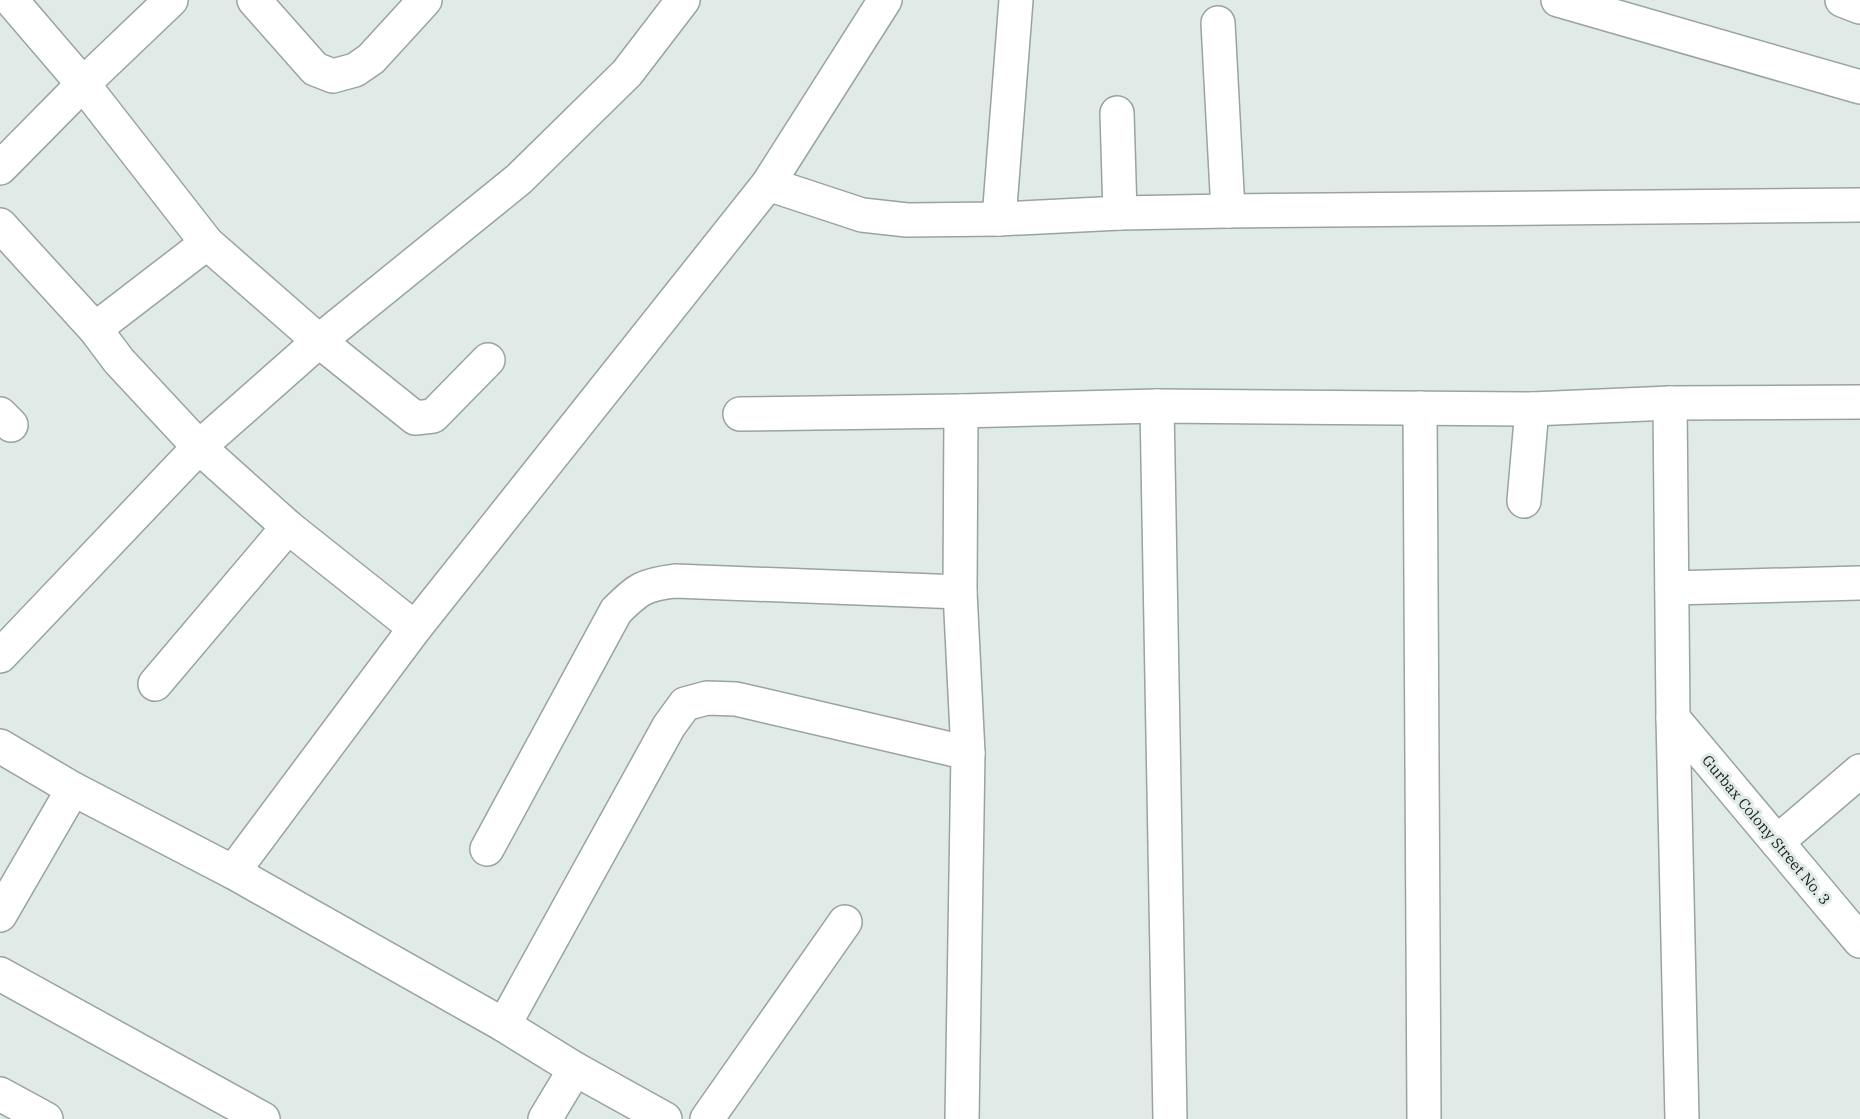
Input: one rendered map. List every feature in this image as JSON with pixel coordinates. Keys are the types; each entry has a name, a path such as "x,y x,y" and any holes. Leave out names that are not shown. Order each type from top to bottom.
{"street":[{"path":"10,0 83,84 207,243 319,341 415,418 433,416 488,360"},
{"path":"0,168 171,0"},
{"path":"254,0 315,69 333,76 354,70 371,59 425,0"},
{"path":"0,656 199,447 319,341 519,179 627,73 683,0"},
{"path":"233,872 415,628 768,184 885,0"},
{"path":"999,219 1016,0"},
{"path":"1558,0 1860,87"},
{"path":"1842,0 1860,7"},
{"path":"1218,23 1228,211"},
{"path":"1117,113 1120,213"},
{"path":"768,184 862,215 907,220 1228,211 1860,205"},
{"path":"0,225 199,447 288,527 415,628"},
{"path":"95,329 207,243"},
{"path":"740,414 1157,406 1532,409 1670,403 1860,402"},
{"path":"1670,403 1673,718 1682,1119"},
{"path":"1157,406 1170,1119"},
{"path":"1420,408 1424,1119"},
{"path":"1524,501 1532,409"},
{"path":"961,411 960,592 968,753 962,1119"},
{"path":"155,684 288,527"},
{"path":"487,849 616,611 634,594 652,584 675,581 960,592"},
{"path":"1672,588 1860,583"},
{"path":"504,1025 669,726 685,704 707,698 736,699 968,753"},
{"name":"Gurbax Colony Street No. 3","path":"1673,718 1860,941"},
{"path":"0,746 73,789 233,872 665,1119"},
{"path":"1777,842 1860,771"},
{"path":"0,915 73,789"},
{"path":"707,1119 845,922"},
{"path":"0,974 263,1119"},
{"path":"545,1119 575,1069"},
{"path":"0,1094 46,1119"}]}
